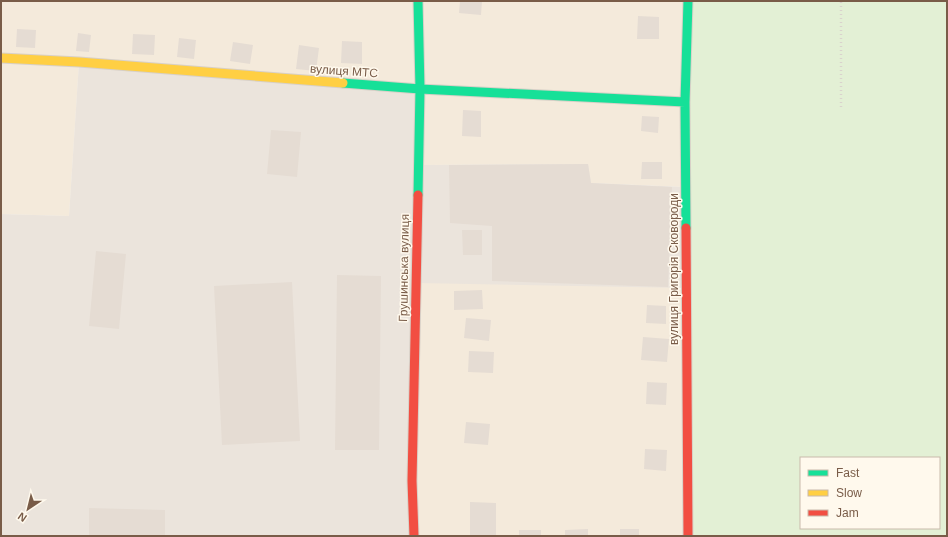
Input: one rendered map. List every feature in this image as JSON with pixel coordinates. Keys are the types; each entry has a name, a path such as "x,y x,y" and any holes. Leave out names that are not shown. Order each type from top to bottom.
{"street":[{"name":"Грушинська вулиця","path":"414,536 412,480 420,89 418,1"},
{"name":"вулиця Григорія Сковороди","path":"688,1 685,102 688,536"},
{"name":"вулиця МТС","path":"1,58 79,62 420,89 685,102"}],"path":[{"path":"841,1 841,107"}],"shaded area":[{"path":"1,1 685,1 685,187 591,183 587,164 418,165 79,63 69,216 1,214"},
{"path":"79,62 420,89 419,165 588,164 591,183 685,187 686,288 416,283 414,536 1,536 1,214 69,216"},
{"path":"492,281 668,287 686,291 688,536 414,536 416,283"}],"green space":[{"path":"685,1 947,1 947,536 688,536"}],"building":[{"path":"460,1 482,1 481,15 459,13"},
{"path":"638,16 659,17 659,39 637,39"},
{"path":"17,29 36,30 35,48 16,47"},
{"path":"78,33 91,35 89,52 76,51"},
{"path":"133,34 155,35 154,55 132,54"},
{"path":"179,38 196,40 194,59 177,57"},
{"path":"342,41 362,42 362,64 341,63"},
{"path":"233,42 253,45 250,64 230,61"},
{"path":"299,45 319,48 316,71 296,69"},
{"path":"463,110 481,111 481,137 462,136"},
{"path":"642,116 659,117 658,133 641,131"},
{"path":"271,130 301,132 297,177 267,174"},
{"path":"642,162 662,162 662,179 641,179"},
{"path":"588,164 591,183 672,187 668,287 492,281 492,226 450,223 449,165"},
{"path":"462,230 482,230 482,255 463,255"},
{"path":"96,251 126,254 119,329 89,326"},
{"path":"337,275 381,276 379,450 335,450"},
{"path":"292,282 300,441 222,445 214,286"},
{"path":"482,290 483,309 454,310 454,291"},
{"path":"647,305 666,306 666,324 646,323"},
{"path":"466,318 491,320 489,341 464,338"},
{"path":"643,337 669,339 667,362 641,360"},
{"path":"469,351 494,352 493,373 468,372"},
{"path":"647,382 667,383 666,405 646,404"},
{"path":"466,422 490,424 488,445 464,443"},
{"path":"645,449 667,450 666,471 644,469"},
{"path":"470,502 496,503 496,536 470,536"},
{"path":"89,508 165,510 165,536 89,536"},
{"path":"588,529 588,536 565,536 565,530"},
{"path":"620,529 639,529 639,536 620,536"},
{"path":"519,530 541,530 541,536 519,536"}],"traffic: fast":[{"path":"418,1 420,89 418,195"},
{"path":"686,228 685,102 688,1"},
{"path":"343,83 420,89 685,102"}],"traffic: slow":[{"path":"1,58 79,62 343,83"}],"traffic: jam":[{"path":"414,536 412,481 418,195"},
{"path":"686,228 688,536"}]}
